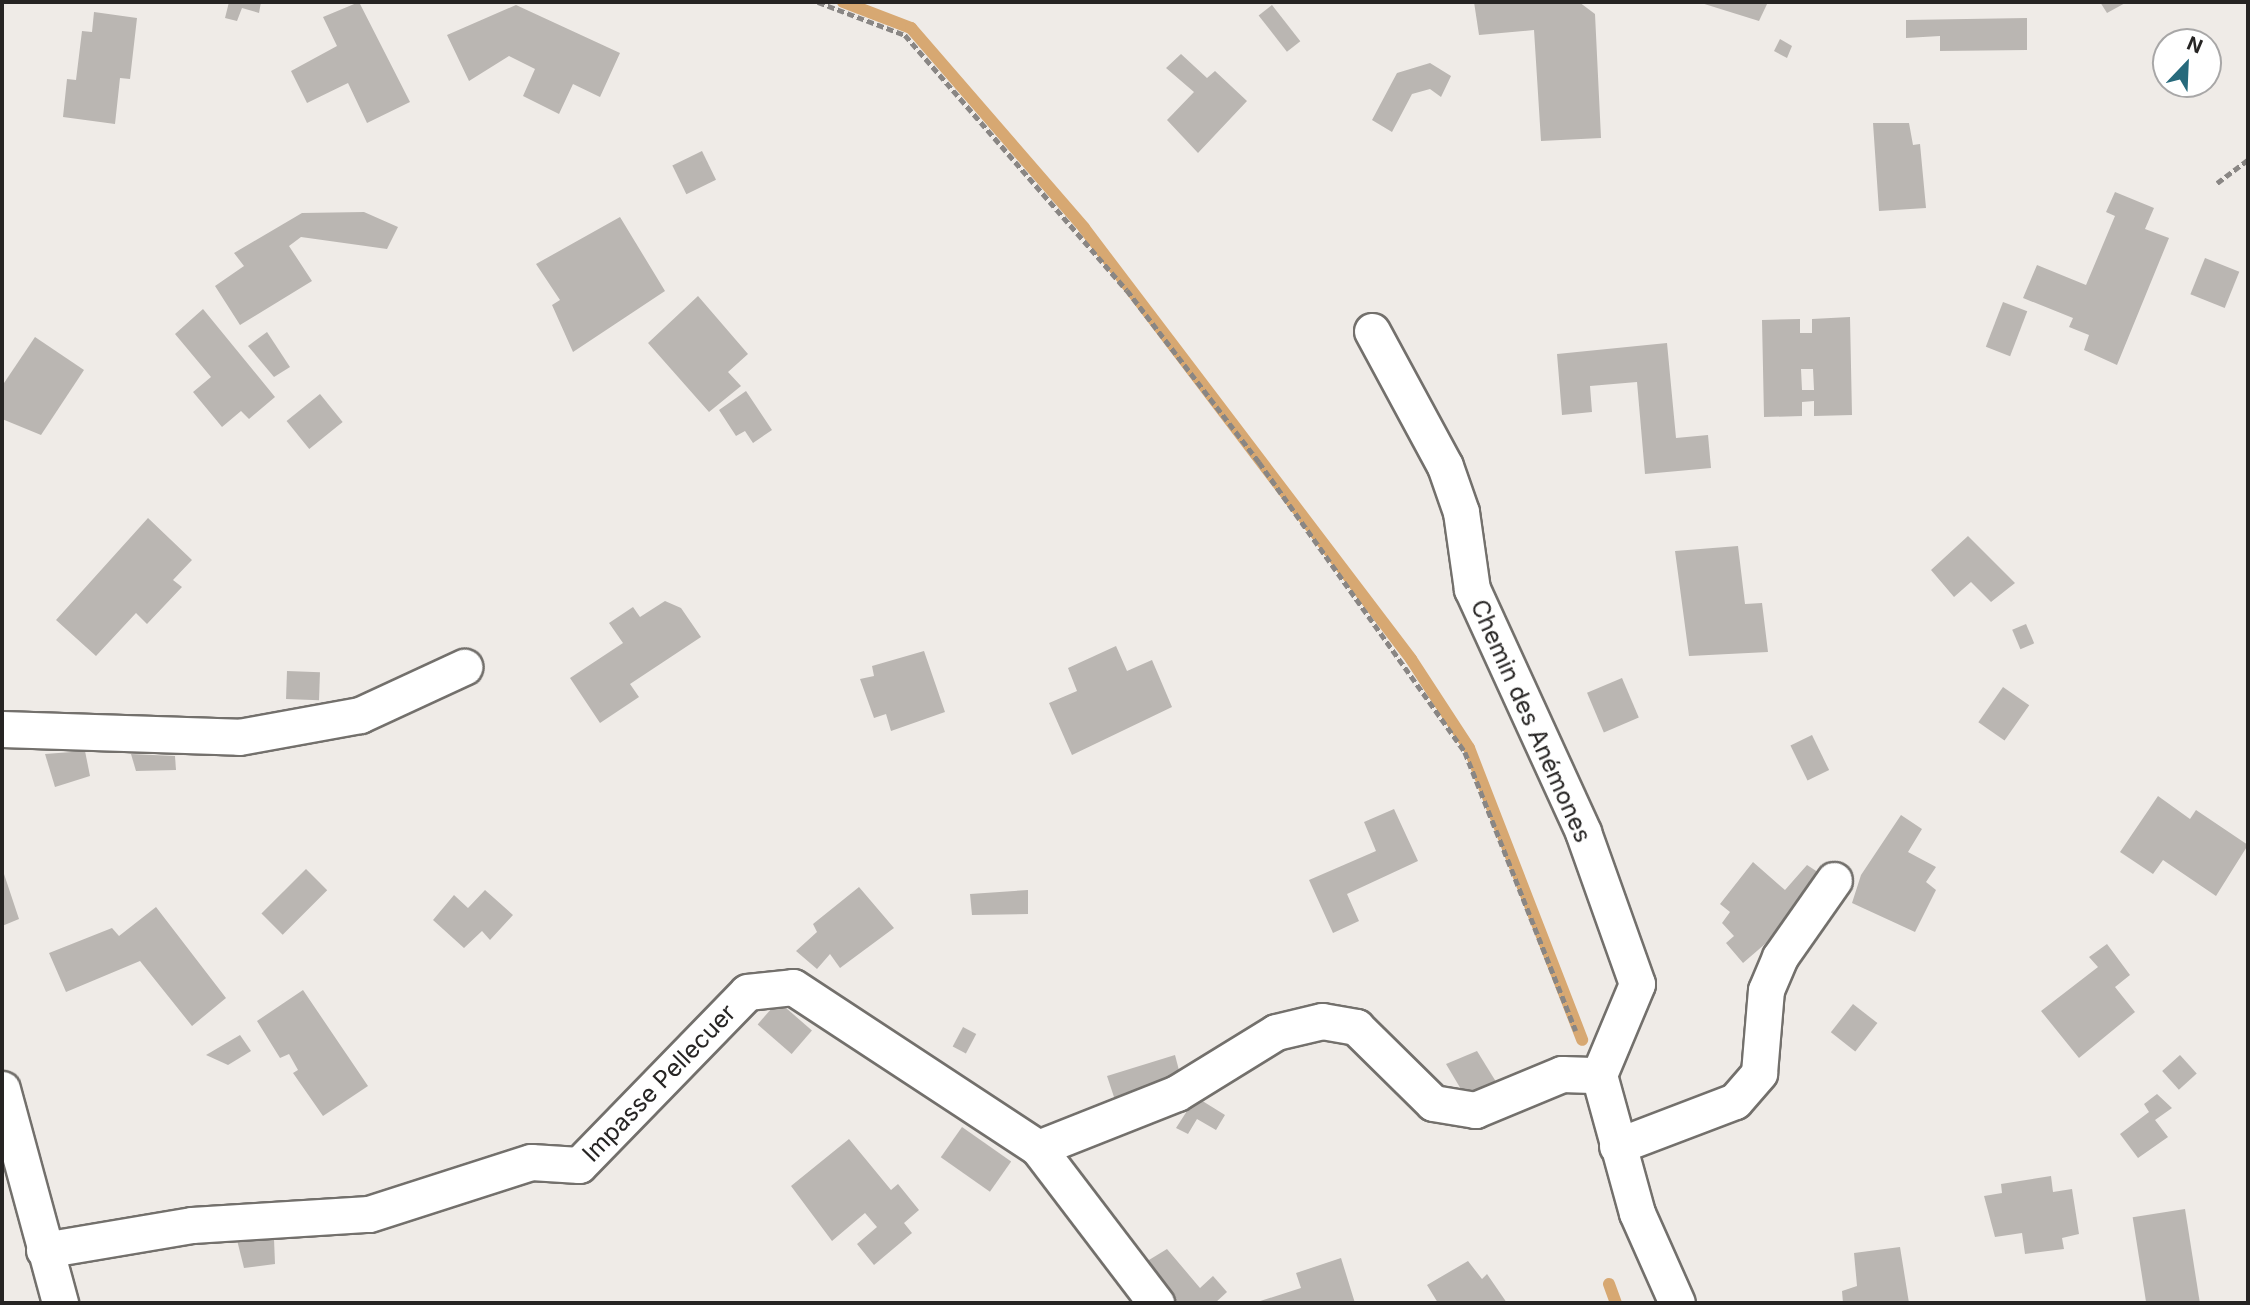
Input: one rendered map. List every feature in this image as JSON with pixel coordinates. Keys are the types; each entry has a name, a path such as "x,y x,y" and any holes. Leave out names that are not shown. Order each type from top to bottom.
{"street":[{"name":"Chemin des Anémones","path":"1372,331 1445,466 1461,512 1472,589 1583,832 1637,984 1599,1075"},
{"path":"2,729 239,737 360,715 464,667"},
{"path":"1617,1146 1735,1101 1759,1073 1766,990 1780,957 1835,880"},
{"name":"Impasse Pellecuer","path":"44,1250 192,1225 369,1214 531,1161 579,1165 747,992 793,987 1038,1149 1156,1303"},
{"path":"1038,1149 1177,1093 1276,1032 1322,1021 1356,1027 1433,1103 1475,1110 1562,1074 1599,1075 1637,1213 1677,1303"},
{"path":"2,1088 60,1303"}],"path":[{"path":"818,2 905,35 1127,290 1259,462 1465,752 1569,1019 1599,1075"},
{"path":"2217,183 2248,160"}],"building":[{"path":"229,2 261,2 259,13 242,8 237,21 225,18"},
{"path":"359,2 410,102 367,123 348,83 307,103 291,71 337,46 323,17"},
{"path":"1474,2 1579,2 1595,14 1601,138 1541,141 1534,30 1479,35"},
{"path":"1698,2 1768,2 1759,21"},
{"path":"2100,2 2127,2 2107,13"},
{"path":"516,5 620,53 600,97 573,84 559,114 523,96 535,69 509,56 469,81 447,35"},
{"path":"1272,5 1300,41 1287,52 1259,15"},
{"path":"94,12 137,18 130,79 120,78 115,124 63,117 67,79 76,80 82,31 92,32"},
{"path":"2027,18 2027,50 1940,51 1940,36 1906,38 1906,20"},
{"path":"1780,39 1792,46 1787,58 1774,51"},
{"path":"1181,54 1207,78 1215,71 1247,101 1198,153 1167,120 1194,92 1166,68"},
{"path":"1430,63 1451,76 1441,97 1430,89 1412,94 1392,132 1372,120 1397,73"},
{"path":"1873,123 1909,123 1913,145 1920,144 1926,208 1879,211"},
{"path":"702,151 716,180 686,194 672,165"},
{"path":"2115,192 2154,208 2145,229 2169,238 2117,365 2084,350 2089,335 2069,327 2073,318 2023,298 2037,265 2086,285 2115,216 2106,212"},
{"path":"364,212 398,227 387,249 301,237 289,246 312,281 240,325 215,286 244,266 234,253 302,213"},
{"path":"620,217 665,291 573,352 552,305 560,300 536,264"},
{"path":"2205,258 2239,272 2225,308 2190,294"},
{"path":"698,296 748,354 728,372 741,386 709,412 648,343"},
{"path":"2003,302 2027,311 2010,356 1986,347"},
{"path":"203,309 275,397 249,419 241,411 222,427 193,392 211,377 175,334"},
{"path":"1850,317 1852,415 1814,416 1814,401 1802,402 1802,416 1764,417 1762,320 1800,319 1800,333 1812,333 1812,319","holes":["1801,369 1813,369 1814,390 1802,390"]},
{"path":"267,332 290,367 274,377 248,346"},
{"path":"35,337 84,370 41,435 2,419 2,386"},
{"path":"1667,343 1676,438 1708,435 1711,468 1645,474 1637,382 1590,386 1592,412 1562,415 1557,354"},
{"path":"746,391 772,430 753,443 745,431 736,436 719,410"},
{"path":"320,394 343,422 309,449 287,421"},
{"path":"148,518 192,560 173,580 182,587 147,624 136,613 96,656 56,620"},
{"path":"1968,536 2015,583 1991,602 1971,582 1954,597 1931,570"},
{"path":"1738,546 1745,604 1762,603 1768,652 1689,656 1675,551"},
{"path":"665,601 681,608 701,637 630,684 639,697 600,723 570,678 623,643 609,623 633,607 640,617"},
{"path":"2026,624 2034,643 2020,649 2012,630"},
{"path":"1116,646 1127,671 1152,660 1172,707 1072,755 1049,703 1077,691 1068,668"},
{"path":"924,651 945,712 891,731 886,714 874,718 860,679 874,676 872,666"},
{"path":"287,671 320,672 319,700 286,699"},
{"path":"1622,678 1639,718 1604,732 1587,693"},
{"path":"2003,687 2029,705 2005,741 1978,722"},
{"path":"1812,735 1829,770 1808,781 1790,746"},
{"path":"85,751 90,776 55,787 45,754"},
{"path":"131,754 175,756 176,770 136,771"},
{"path":"2158,796 2190,819 2196,810 2248,845 2216,896 2163,860 2153,874 2120,852"},
{"path":"1394,809 1418,861 1347,894 1359,921 1333,933 1309,880 1376,851 1364,822"},
{"path":"1901,815 1922,829 1908,852 1936,867 1926,882 1936,890 1915,932 1852,903 1861,875"},
{"path":"1753,862 1785,890 1807,865 1827,878 1778,941 1772,938 1743,963 1726,943 1734,936 1722,923 1730,912 1720,904"},
{"path":"2,868 19,919 2,926"},
{"path":"306,869 327,890 283,935 261,914"},
{"path":"859,887 894,928 840,968 830,954 817,969 796,951 817,932 813,924"},
{"path":"485,890 513,915 490,940 482,931 464,948 433,920 454,895 468,908"},
{"path":"1028,890 1028,914 972,915 970,894"},
{"path":"156,907 226,998 192,1026 140,961 66,992 49,953 112,928 119,936"},
{"path":"2107,944 2130,975 2115,987 2135,1012 2079,1058 2041,1011 2098,967 2089,957"},
{"path":"303,990 368,1086 323,1116 293,1073 298,1070 289,1054 280,1058 257,1021"},
{"path":"778,1001 812,1031 792,1054 758,1024"},
{"path":"1853,1004 1877,1023 1855,1051 1831,1032"},
{"path":"963,1027 976,1034 966,1053 953,1046"},
{"path":"240,1035 251,1051 228,1065 206,1055"},
{"path":"1477,1051 1498,1085 1468,1101 1446,1064"},
{"path":"1175,1055 1181,1078 1119,1112 1107,1076"},
{"path":"2180,1055 2197,1074 2179,1090 2162,1071"},
{"path":"2157,1094 2172,1108 2155,1120 2168,1137 2138,1158 2120,1134 2149,1112 2144,1104"},
{"path":"1196,1097 1225,1115 1216,1130 1197,1119 1188,1134 1176,1128"},
{"path":"962,1127 1011,1161 990,1192 941,1157"},
{"path":"849,1139 891,1190 898,1184 919,1210 904,1223 912,1233 874,1265 857,1244 877,1227 865,1213 832,1241 791,1186"},
{"path":"2051,1176 2053,1192 2072,1189 2079,1234 2062,1238 2064,1249 2025,1254 2022,1233 1995,1237 1984,1196 2002,1193 2001,1184"},
{"path":"2185,1209 2200,1303 2146,1303 2133,1217"},
{"path":"236,1236 274,1239 275,1264 244,1268"},
{"path":"1900,1247 1909,1303 1843,1303 1842,1291 1857,1286 1854,1253"},
{"path":"1167,1249 1200,1288 1213,1276 1227,1292 1215,1303 1172,1303 1144,1263"},
{"path":"1341,1258 1355,1303 1254,1303 1301,1288 1296,1273"},
{"path":"1468,1261 1482,1279 1487,1274 1507,1303 1438,1303 1427,1285"}],"waterway":[{"path":"843,2 911,28 1084,228 1411,659 1469,748 1582,1040"},
{"path":"1609,1284 1616,1303"}]}
